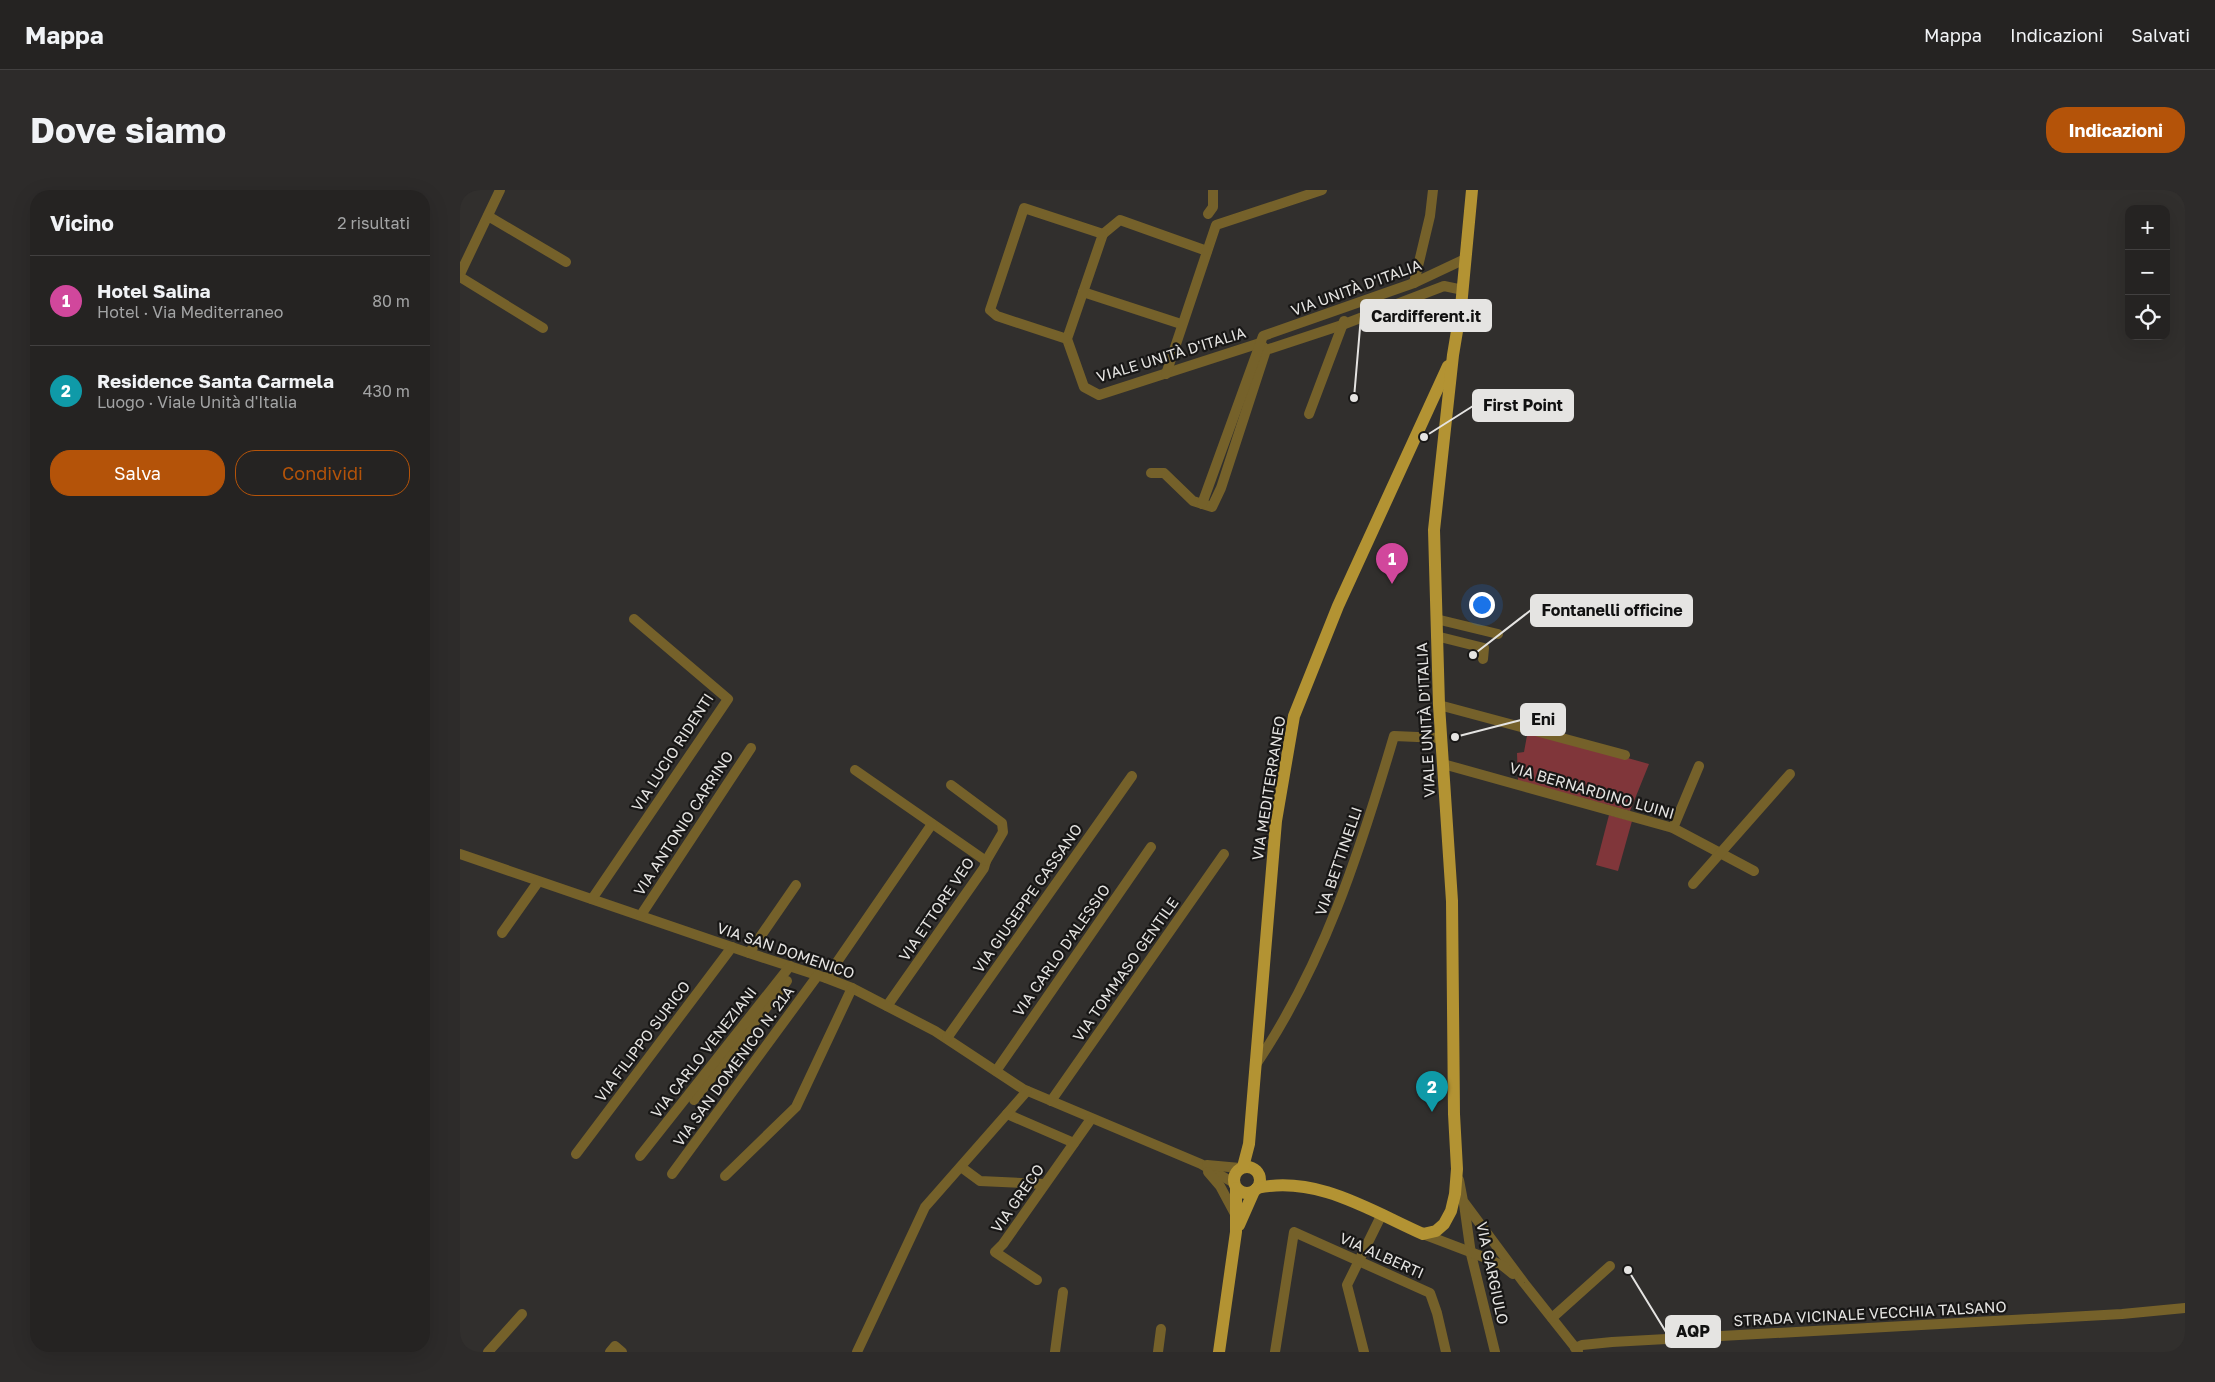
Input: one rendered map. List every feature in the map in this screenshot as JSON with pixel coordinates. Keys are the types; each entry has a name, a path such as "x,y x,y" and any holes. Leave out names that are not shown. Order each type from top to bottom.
{"main road":[{"name":"VIALE UNITÀ D'ITALIA","path":"1423,1234 1436,1231 1444,1224 1451,1211 1455,1194 1457,1169 1454,1114 1452,901 1436,636 1434,530 1463,290 1472,190"},
{"name":"VIA MEDITERRANEO","path":"1242,1167 1249,1144 1276,821 1294,716 1338,606 1454,355"},
{"path":"1425,417 1438,413 1446,419"},
{"path":"1218,1352 1236,1232 1234,1175 1242,1167 1251,1167 1258,1172 1260,1180 1236,1232"},
{"path":"1235,1186 1246,1193 1278,1185 1300,1187 1340,1195 1423,1234"}],"street":[{"path":"500,190 460,275 543,328"},
{"path":"1208,214 1213,207 1212,190"},
{"path":"1166,374 1181,324 1216,225 1322,190"},
{"path":"1414,283 1430,216 1433,190"},
{"path":"1103,234 1024,208 990,310 997,316 1067,339 1103,234 1120,220 1207,251"},
{"path":"488,216 566,262"},
{"name":"VIA UNITÀ D'ITALIA","path":"1263,346 1263,336 1414,283 1465,260"},
{"path":"1151,473 1164,473 1193,501 1204,505 1263,346 1342,326 1444,286 1463,290"},
{"name":"VIALE UNITÀ D'ITALIA","path":"1083,292 1181,324"},
{"path":"1309,414 1349,307"},
{"name":"VIALE UNITÀ D'ITALIA","path":"1067,339 1084,387 1099,395 1263,346"},
{"name":"VIA LUCIO RIDENTI","path":"592,899 728,699 634,619"},
{"path":"1436,619 1498,634"},
{"name":"VIALE UNITÀ D'ITALIA","path":"1436,636 1484,648 1483,659"},
{"path":"1440,705 1624,755"},
{"name":"VIA BETTINELLI","path":"1255,1066 1278,1032 1330,928 1363,842 1394,736 1441,738"},
{"name":"VIA ANTONIO CARRINO","path":"641,915 751,748"},
{"name":"VIA BERNARDINO LUINI","path":"1443,764 1673,828 1754,871"},
{"path":"1673,828 1699,766"},
{"name":"VIA ETTORE VEO","path":"856,770 986,862 984,868 887,1006"},
{"path":"1693,884 1790,774"},
{"name":"VIA GIUSEPPE CASSANO","path":"947,1038 1132,776"},
{"path":"951,785 1002,823 1003,832 986,862"},
{"name":"VIA SAN DOMENICO N. 21A","path":"672,1174 822,976 932,824"},
{"name":"VIA CARLO D'ALESSIO","path":"996,1071 1151,847"},
{"name":"VIA SAN DOMENICO","path":"460,854 538,882 822,976 852,988 947,1038 1027,1091 1201,1164 1235,1186"},
{"name":"VIA TOMMASO GENTILE","path":"1051,1101 1224,854"},
{"path":"502,933 538,882"},
{"path":"749,953 796,885"},
{"name":"VIA FILIPPO SURICO","path":"576,1154 732,947"},
{"path":"694,1100 794,968"},
{"name":"VIA CARLO VENEZIANI","path":"640,1156 794,968"},
{"path":"725,1176 796,1107 852,988"},
{"path":"1258,1033 1278,1032"},
{"path":"857,1352 925,1208 1027,1091"},
{"path":"1007,1114 1074,1144"},
{"name":"VIA GRECO","path":"1037,1280 995,1252 1004,1244 1091,1119"},
{"path":"1201,1164 1220,1186 1236,1215"},
{"name":"VIA SAN DOMENICO","path":"1201,1164 1242,1167"},
{"path":"961,1167 980,1181 1044,1184"},
{"name":"VIA GARGIULO","path":"1457,1169 1471,1254 1495,1352"},
{"path":"1463,1201 1577,1350"},
{"path":"1364,1352 1347,1285 1382,1214"},
{"name":"VIA ALBERTI","path":"1275,1352 1294,1232 1430,1293 1437,1313 1446,1352"},
{"path":"1423,1234 1503,1266 1524,1283"},
{"path":"1552,1318 1610,1266"},
{"path":"1055,1352 1063,1292"},
{"path":"2122,1314 2140,1306 2174,1304 2185,1301"},
{"path":"2167,1311 2185,1308"},
{"path":"2167,1311 2185,1312"},
{"name":"STRADA VICINALE VECCHIA TALSANO","path":"1577,1350 1582,1345 1612,1342 2167,1311"},
{"path":"488,1352 522,1314"},
{"path":"1158,1352 1162,1329"}],"shaded area":[{"path":"1528,730 1649,764 1630,811 1518,781 1517,753 1524,752"},
{"path":"1609,815 1632,821 1618,871 1596,865"}],"place":[{"name":"Cardifferent.it","path":"1354,398"},
{"name":"First Point","path":"1424,437"},
{"name":"Hotel Salina","path":"1392,584"},
{"name":"Fontanelli officine","path":"1473,655"},
{"name":"Eni","path":"1455,737"},
{"name":"Residence Santa Carmela","path":"1432,1112"},
{"name":"AQP","path":"1628,1270"}]}
